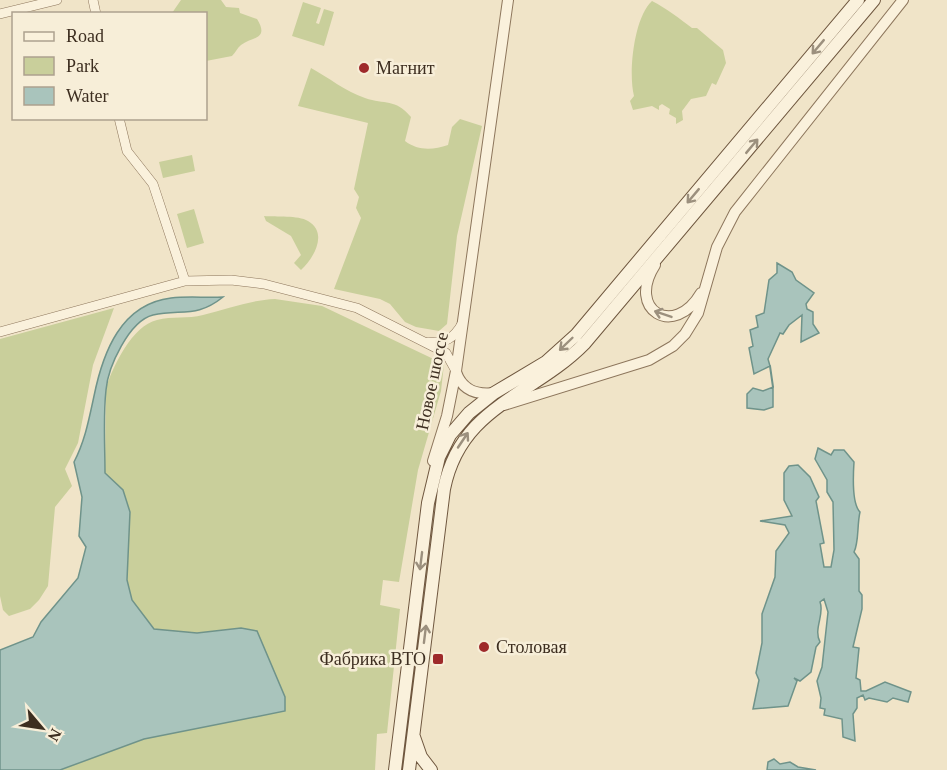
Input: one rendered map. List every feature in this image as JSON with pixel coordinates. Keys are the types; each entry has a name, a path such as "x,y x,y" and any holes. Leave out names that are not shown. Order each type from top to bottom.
{"main road":[{"path":"429,503 439,457 450,435 469,413 494,393 546,362 576,335 860,4 874,0"},
{"path":"409,770 446,478 454,454 466,436 496,408 540,381 572,356 673,239 860,4"},
{"name":"Новое шоссе","path":"395,770 429,503"},
{"path":"413,734 422,757 431,770"}],"street":[{"path":"0,14 57,0"},
{"name":"Новое шоссе","path":"429,503 431,468 447,416 456,371 454,354 462,324 508,0"},
{"path":"496,408 656,357 673,346 691,326 698,313 720,240 741,201 903,0"},
{"path":"120,120 128,151 153,184 185,281"},
{"path":"673,239 646,283 645,297 651,308 665,317 677,316 690,308 705,285"},
{"path":"0,332 185,281 231,280 264,284 325,298 378,317 454,354"},
{"path":"426,341 436,343 450,339 462,324"},
{"path":"456,371 467,389 478,393 494,393"}],"green space":[{"path":"181,0 221,0 226,7 239,8 240,13 257,19 261,31 258,37 245,42 232,56 207,61 207,12 173,12"},
{"path":"652,1 692,28 697,28 723,50 726,63 716,85 712,83 706,96 691,99 682,111 683,120 676,124 676,118 669,114 670,109 662,104 659,110 652,106 633,110 630,101 634,96 632,60 637,32 641,19"},
{"path":"303,2 321,8 316,23 319,24 324,9 334,12 324,46 292,36"},
{"path":"311,68 358,95 400,107 411,117 405,141 415,147 431,149 448,145 452,127 460,119 482,126 457,236 447,324 439,331 416,327 405,322 390,304 380,299 334,289 361,218 356,208 359,197 354,189 368,123 298,106"},
{"path":"192,155 195,171 163,178 159,162"},
{"path":"194,209 204,243 187,248 177,214"},
{"path":"264,216 299,218 314,226 317,232 317,246 301,270 294,263 301,255 291,236 266,221"},
{"path":"275,299 322,306 444,364 441,391 418,470 399,582 383,580 380,605 400,609 387,733 377,734 375,770 60,770 144,739 241,628 197,633 154,629 132,600 127,580 130,512 123,490 105,473 106,388 113,369 139,330 157,320 197,316 248,303"},
{"path":"114,308 93,365 78,443 65,469 72,486 55,507 48,586 30,609 9,616 3,610 0,596 0,339"}],"water":[{"path":"777,263 792,272 796,280 814,293 806,304 807,309 813,312 813,324 819,333 801,342 802,315 789,325 783,334 780,333 768,359 770,366 754,374 749,348 753,346 750,330 758,327 756,316 764,313 769,280 777,273"},
{"path":"177,297 223,297 205,308 189,312 153,315 144,319 128,335 115,358 106,390 105,473 123,490 130,512 127,580 132,600 154,629 197,633 241,628 257,631 285,697 285,711 144,739 60,770 0,770 0,650 33,637 41,622 78,578 86,547 79,536 82,497 74,462 84,438 98,379 109,347 127,320 154,302"},
{"path":"773,387 773,407 764,410 747,408 747,394 753,388 763,391"},
{"path":"818,448 831,455 834,450 844,450 854,462 854,497 860,512 854,552 859,559 859,591 862,595 862,609 853,647 859,648 856,678 860,680 861,691 885,682 911,692 908,702 893,698 887,702 869,698 865,700 863,695 857,698 857,708 853,714 855,741 843,737 842,719 824,715 825,709 820,708 821,698 817,681 822,667 828,612 824,599 820,602 818,637 820,642 816,647 811,672 800,681 794,678 797,681 788,706 753,709 759,680 756,673 762,643 762,614 775,577 776,551 789,533 785,525 760,521 792,516 784,500 784,473 789,466 798,465 810,477 819,497 816,501 824,543 820,544 824,567 831,567 834,550 833,502 827,492 827,480 815,459"},
{"path":"774,759 780,764 790,762 798,767 816,770 767,770 768,762"}],"waterway":[{"path":"770,366 773,387"}],"place":[{"name":"Магнит","path":"364,68"},
{"name":"Столовая","path":"484,647"},
{"name":"Фабрика ВТО","path":"438,659"}]}
